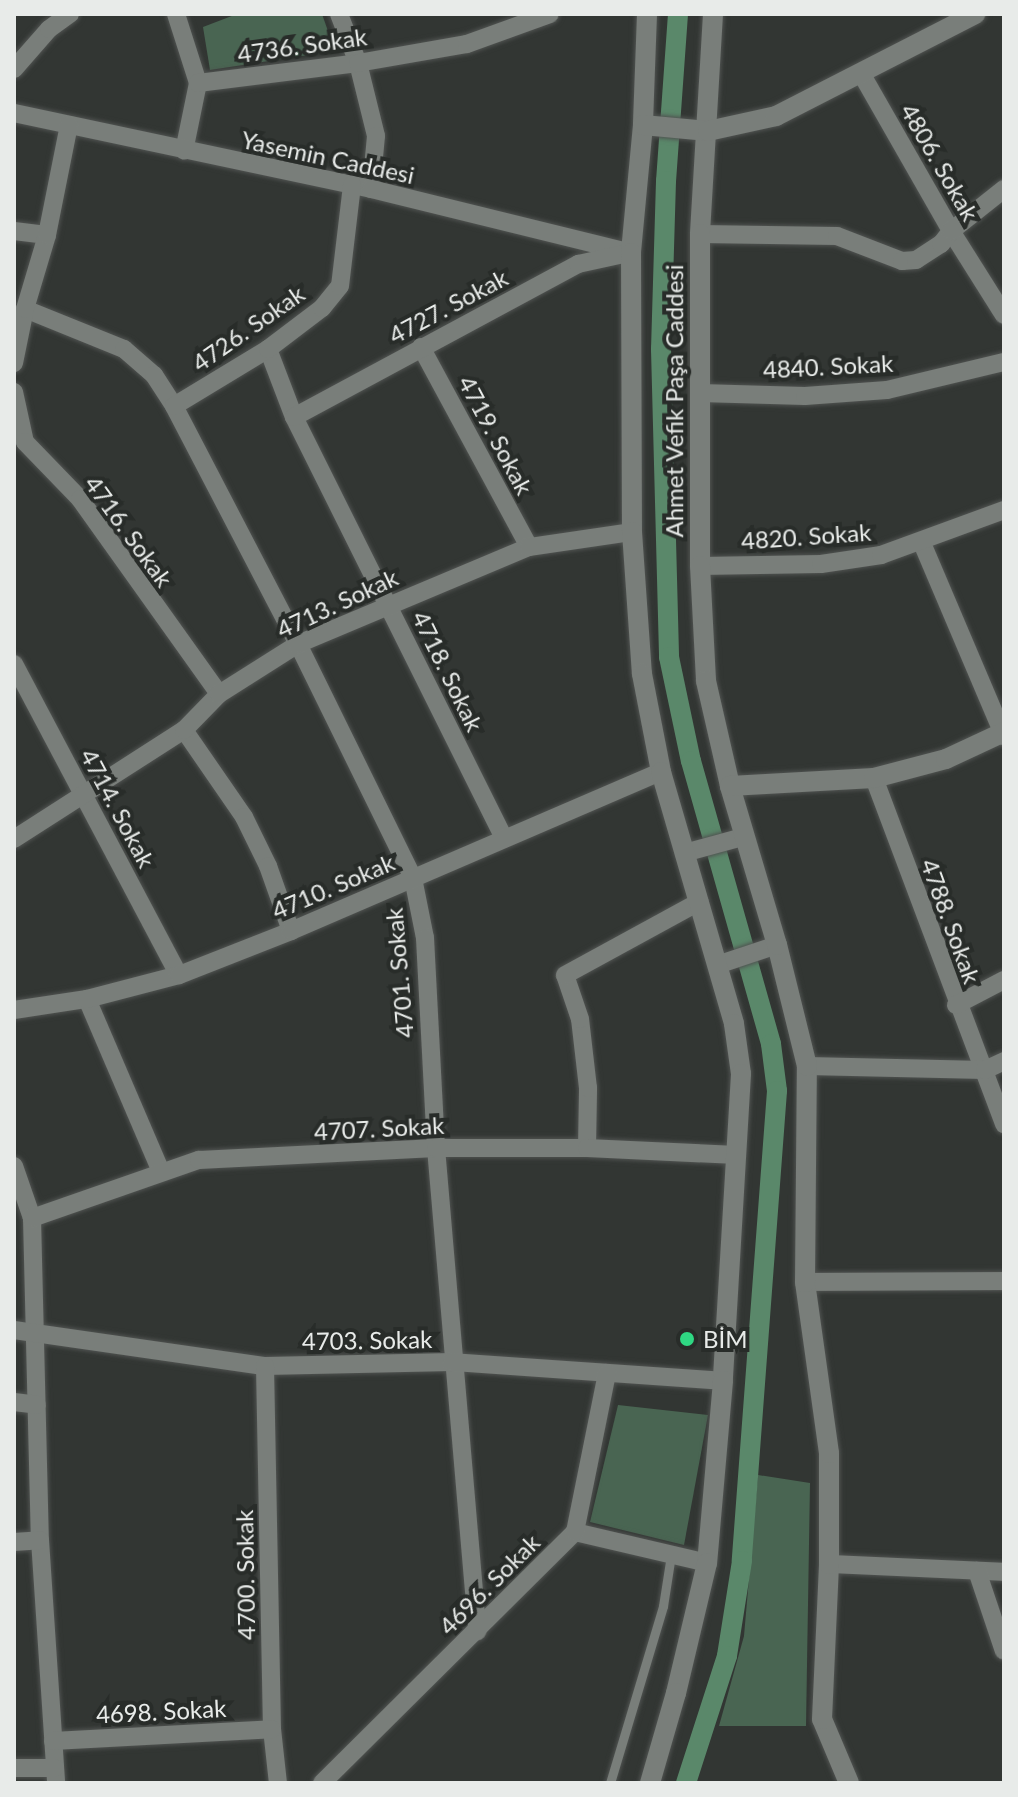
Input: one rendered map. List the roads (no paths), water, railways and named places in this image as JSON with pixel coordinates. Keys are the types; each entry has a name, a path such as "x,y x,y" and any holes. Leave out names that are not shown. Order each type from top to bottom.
{"street":[{"path":"14,69 49,29 70,14"},
{"path":"176,14 198,83 184,151"},
{"path":"339,14 358,63 376,136 371,189"},
{"name":"4736. Sokak","path":"198,83 358,63 467,44 550,14"},
{"path":"647,14 647,126 631,253 632,532 642,674 661,772 692,851 699,902 726,962 741,1074 723,1381 707,1563 676,1693 650,1783"},
{"name":"Ahmet Vefik Paşa Caddesi","path":"713,14 703,131 700,234 700,566 706,681 730,786 734,840 777,945 807,1066 805,1282 829,1453 829,1564 822,1719 849,1783"},
{"path":"647,126 703,131 776,116 975,14"},
{"name":"4806. Sokak","path":"861,73 951,231 1004,315"},
{"name":"Yasemin Caddesi","path":"14,113 371,189 631,253"},
{"path":"14,363 25,309 47,235 69,125"},
{"name":"4726. Sokak","path":"174,406 268,349 322,308 340,286 352,185"},
{"path":"700,234 837,236 902,261 928,254 951,231 1004,189"},
{"path":"14,231 47,235"},
{"name":"4727. Sokak","path":"294,417 578,264 631,253"},
{"name":"4701. Sokak","path":"25,309 124,349 154,375 174,406 298,644 413,878 425,938 452,1362 477,1631"},
{"name":"4719. Sokak","path":"421,347 529,547"},
{"name":"4718. Sokak","path":"268,349 294,417 504,839"},
{"name":"4840. Sokak","path":"700,393 805,396 887,390 1004,362"},
{"name":"4716. Sokak","path":"14,392 20,447 80,499 219,694"},
{"name":"4820. Sokak","path":"700,566 821,564 881,555 922,543 1004,510"},
{"name":"4713. Sokak","path":"14,839 184,730 219,694 298,644 529,547 632,532"},
{"path":"730,786 874,778 946,759 1004,733 922,543"},
{"name":"4714. Sokak","path":"14,664 179,975"},
{"path":"184,730 244,817 268,866 291,931"},
{"name":"4710. Sokak","path":"14,1010 87,999 179,975 291,931 661,772"},
{"name":"4788. Sokak","path":"874,778 956,1005 985,1070 1004,1124"},
{"path":"692,851 734,840"},
{"path":"587,1148 588,1088 580,1019 565,975 699,902"},
{"path":"726,962 777,945"},
{"path":"956,1005 1004,980"},
{"path":"87,999 161,1172"},
{"path":"807,1066 985,1070 1004,1061"},
{"name":"4707. Sokak","path":"32,1218 199,1160 436,1148 587,1148 737,1155"},
{"path":"14,1166 32,1218 40,1540 55,1776 14,1768"},
{"path":"805,1282 1004,1281"},
{"name":"4703. Sokak","path":"14,1330 265,1366 452,1362 723,1381"},
{"name":"4700. Sokak","path":"265,1366 272,1729 278,1783"},
{"name":"4696. Sokak","path":"322,1783 575,1532 607,1373"},
{"path":"14,1402 37,1405"},
{"path":"575,1532 707,1563"},
{"path":"14,1542 40,1540"},
{"path":"829,1564 1004,1572"},
{"path":"977,1571 1004,1651"},
{"name":"4698. Sokak","path":"53,1741 272,1729"}],"lane":[{"path":"610,1783 663,1606 671,1554"}],"waterway":[{"path":"678,14 666,181 661,349 669,657 691,761 771,1044 777,1091 742,1561 727,1656 686,1783"}],"place":[{"name":"BİM","path":"687,1339"}]}
